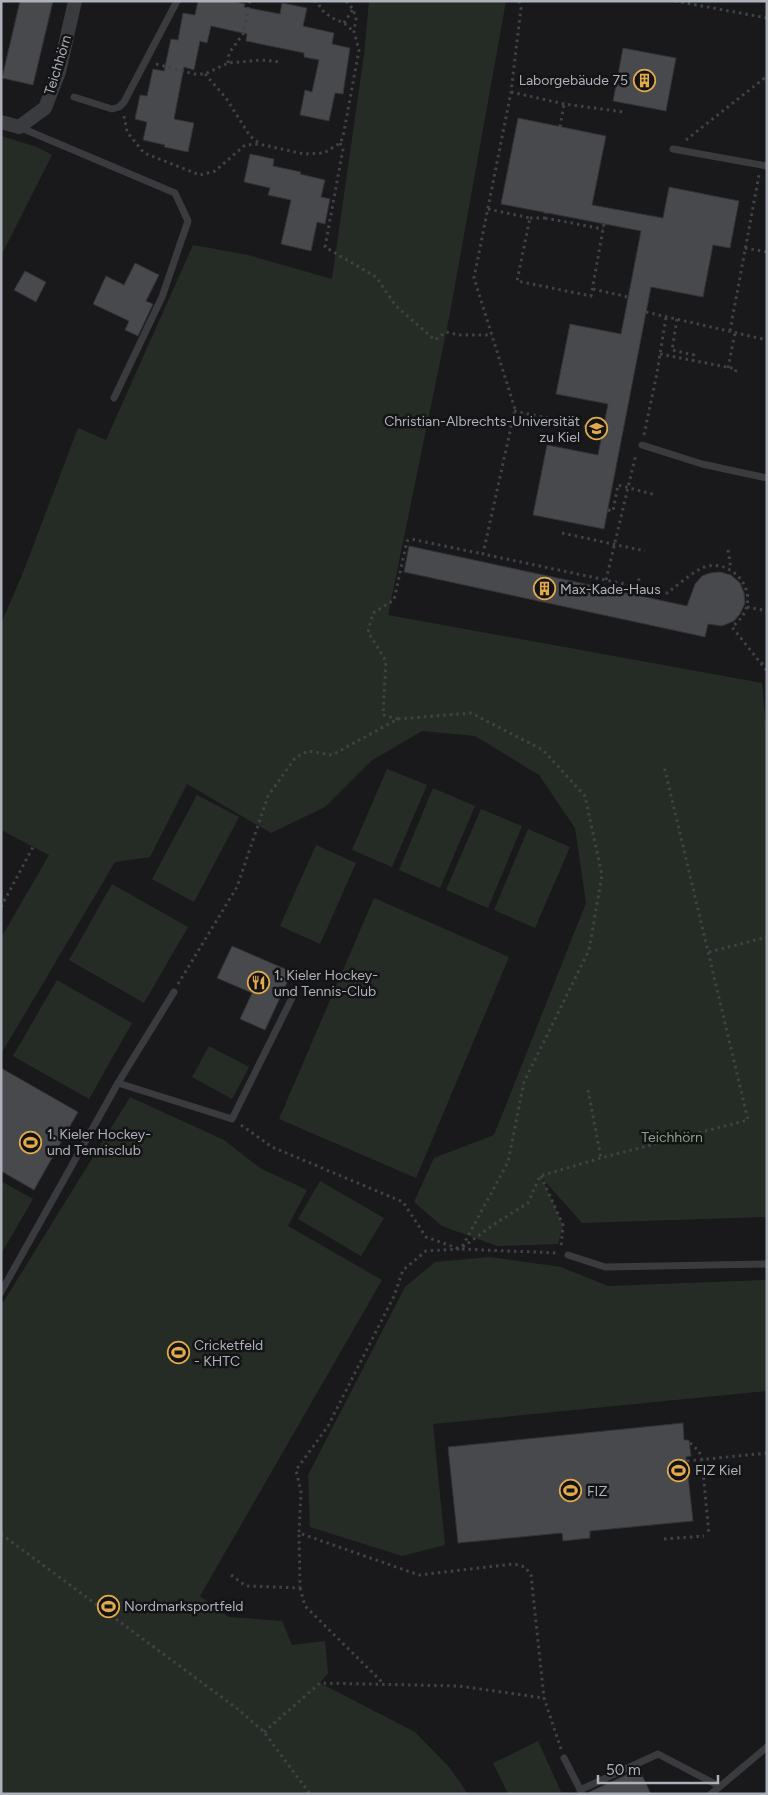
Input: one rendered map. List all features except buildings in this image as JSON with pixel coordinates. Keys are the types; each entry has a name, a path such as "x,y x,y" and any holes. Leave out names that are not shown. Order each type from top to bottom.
{"street":[{"name":"Teichhörn","path":"19,127 45,108 59,72 75,1"},
{"path":"1,122 19,127"}],"lane":[{"path":"74,97 112,109 124,102 177,1"},
{"path":"19,127 175,193 188,221 162,297 114,398"},
{"path":"673,149 764,166"},
{"path":"642,445 702,464 767,478"},
{"path":"1,1292 118,1083 174,992"},
{"path":"118,1083 232,1119 294,994"},
{"path":"568,1255 605,1267 767,1264"},
{"path":"711,1794 767,1747"},
{"path":"564,1758 581,1792 658,1754 719,1786"}],"path":[{"path":"228,62 229,53 243,34 250,1"},
{"path":"118,107 123,113 127,132 144,153 200,175 215,171 245,145 259,144 304,154 324,153 340,143 343,137 359,50 354,32 356,18 353,9 346,1"},
{"path":"483,554 514,412 474,278 511,92 521,8 519,1"},
{"path":"675,1 767,18"},
{"path":"316,2 323,11 332,18 344,22 354,32"},
{"path":"344,22 353,9"},
{"path":"146,60 163,67 194,74 206,74 228,62 261,60 282,62"},
{"path":"206,74 226,98 250,136 259,144"},
{"path":"673,149 767,76"},
{"path":"511,92 564,104 624,112"},
{"path":"560,127 564,104"},
{"path":"340,143 343,149 325,246 376,277 396,306 435,340 446,332 460,335 492,335"},
{"path":"730,331 745,248 764,166"},
{"path":"488,209 530,218 545,218 603,229"},
{"path":"545,218 546,212"},
{"path":"530,218 517,281 591,296 604,224"},
{"path":"745,248 767,252"},
{"path":"593,289 628,296"},
{"path":"646,312 767,340"},
{"path":"606,580 636,453 642,445 666,317"},
{"path":"677,319 672,350 694,355 693,361"},
{"path":"728,368 735,333"},
{"path":"660,354 736,370 735,375"},
{"path":"514,412 603,430"},
{"path":"608,510 613,511 618,485 656,495"},
{"path":"562,534 645,551"},
{"path":"460,1249 508,1162 524,1082 589,950 602,875 584,796 543,750 471,713 398,719 383,715 386,661 368,632 373,613 394,600 407,541 411,539 666,593 703,568 717,566 731,570 743,581 747,594 747,607 741,619 732,627 767,672"},
{"path":"728,550 731,570"},
{"path":"637,587 640,575"},
{"path":"747,607 767,611"},
{"path":"761,664 767,660"},
{"path":"174,992 237,887 268,796 295,758 308,751 332,755 398,719"},
{"path":"460,1249 528,1203 540,1176 601,1158 748,1120 664,766"},
{"path":"1,907 33,847"},
{"path":"709,952 767,937"},
{"path":"588,1090 601,1158"},
{"path":"232,1119 272,1147 403,1202 426,1237 460,1249"},
{"path":"384,1684 305,1606 300,1588 300,1492 296,1470 328,1426 394,1296 403,1270 426,1251 460,1249 560,1253 563,1225 540,1176"},
{"path":"664,1539 706,1535 702,1460 699,1451 690,1443"},
{"path":"687,1461 767,1453"},
{"path":"299,1533 419,1575 514,1564 524,1567 531,1575 544,1698 564,1758"},
{"path":"1,1534 239,1710 264,1732 310,1794"},
{"path":"231,1575 246,1586 300,1588"},
{"path":"264,1732 320,1683 459,1686 544,1698"}],"green space":[{"path":"369,1 506,1 450,313 388,615 762,683 767,738 767,1217 582,1223 542,1178 563,1225 558,1244 497,1246 442,1226 414,1202 434,1158 494,1135 586,903 575,828 539,775 475,736 422,731 371,761 325,807 271,833 187,784 150,857 115,862 1,1054 1,938 49,855 1,830 1,624 24,570 78,428 106,440 193,245 248,255 332,279 364,55"},
{"path":"1,136 37,147 52,155 1,256"},
{"path":"387,769 427,785 392,867 352,850"},
{"path":"433,788 475,806 440,888 399,870"},
{"path":"197,795 239,817 194,902 152,879"},
{"path":"481,809 522,826 488,908 446,890"},
{"path":"528,829 570,847 535,928 494,910"},
{"path":"316,845 356,863 320,944 280,926"},
{"path":"112,884 188,927 144,1003 69,960"},
{"path":"374,898 509,957 416,1178 279,1119"},
{"path":"57,980 132,1023 89,1099 13,1056"},
{"path":"209,1046 249,1067 232,1099 192,1077"},
{"path":"130,1097 224,1140 260,1168 307,1190 288,1226 382,1280 200,1596 229,1617 282,1621 292,1645 325,1641 328,1673 320,1683 415,1732 450,1768 468,1794 1,1794 1,1306"},
{"path":"1,1181 33,1199 1,1254"},
{"path":"320,1181 384,1218 361,1256 298,1219"},
{"path":"490,1257 561,1267 608,1286 767,1280 767,1391 433,1424 445,1545 402,1556 310,1527 308,1475 405,1287 435,1262"},
{"path":"538,1741 562,1794 508,1794 493,1763"}],"place":[{"name":"Laborgebäude 75","path":"644,80"},
{"name":"Christian-Albrechts-Universität zu Kiel","path":"596,429"},
{"name":"Max-Kade-Haus","path":"544,589"},
{"name":"1. Kieler Hockey- und Tennis-Club","path":"258,983"},
{"name":"1. Kieler Hockey- und Tennisclub","path":"31,1142"},
{"name":"Cricketfeld - KHTC","path":"178,1353"},
{"name":"FIZ Kiel","path":"679,1470"},
{"name":"FIZ","path":"571,1491"},
{"name":"Nordmarksportfeld","path":"108,1606"}]}
